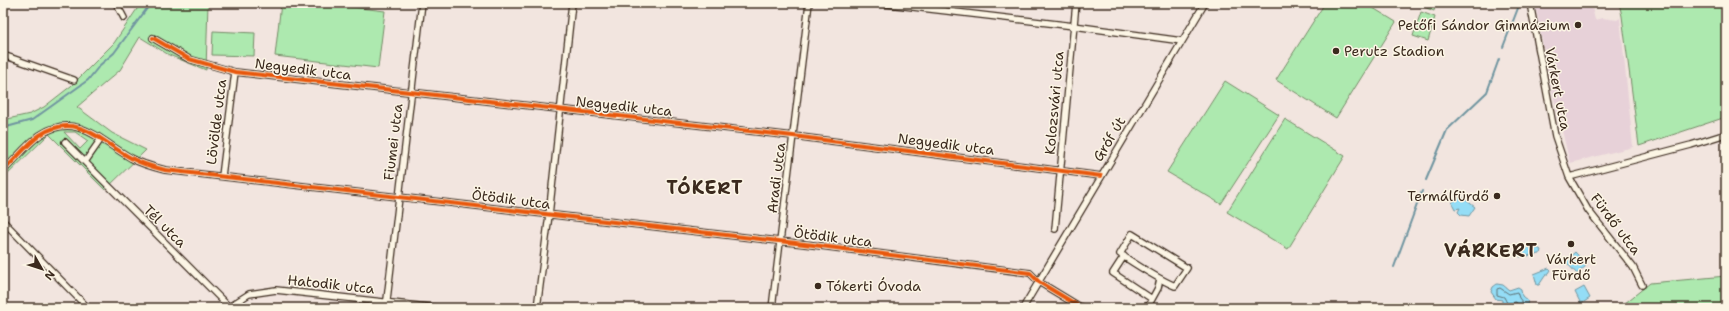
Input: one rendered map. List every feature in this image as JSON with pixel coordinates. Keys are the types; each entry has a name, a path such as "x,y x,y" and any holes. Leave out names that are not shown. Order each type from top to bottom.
{"street":[{"path":"116,3 124,18"},
{"name":"Fiumei utca","path":"387,305 422,3"},
{"path":"537,308 549,215 572,3"},
{"name":"Aradi utca","path":"772,308 809,3"},
{"path":"879,3 1074,26 1182,41"},
{"name":"Kolozsvári utca","path":"1055,229 1076,3"},
{"name":"Gróf út","path":"1023,308 1205,3"},
{"name":"Várkert utca","path":"1530,3 1555,136 1569,177"},
{"name":"Negyedik utca","path":"152,38 189,59 234,72 793,136 1101,176"},
{"path":"3,55 74,80"},
{"name":"Lövölde utca","path":"222,176 234,72"},
{"name":"Ötödik utca","path":"3,171 39,136 51,129 66,126 80,127 131,158 165,170 780,242 1030,273 1039,282 1079,307"},
{"path":"1569,177 1691,145 1726,134"},
{"path":"84,162 100,138"},
{"name":"Tél utca","path":"65,142 227,307"},
{"name":"Fürdő utca","path":"1569,177 1588,210 1633,266 1642,285"},
{"path":"3,221 88,308"},
{"path":"1132,234 1187,268 1175,286 1160,280 1154,274 1120,254 1132,234"},
{"path":"1124,256 1113,274 1152,299"},
{"path":"1146,308 1158,288 1160,280"},
{"name":"Hatodik utca","path":"227,307 249,294 276,290 387,305 437,308"}],"shaded area":[{"path":"1535,3 1591,3 1595,20 1602,18 1617,20 1620,18 1633,147 1570,163 1551,86"}],"green space":[{"path":"141,3 208,3 206,70 169,55 140,37 120,70 77,107 112,133 146,150 105,190 49,134 3,179 3,120 30,114 44,107 71,86 114,43","holes":["64,132 75,132 88,141 80,149"]},
{"path":"281,3 319,3 385,11 378,68 275,56"},
{"name":"Perutz Stadion","path":"1325,3 1365,3 1396,22 1336,118 1276,80"},
{"path":"1414,3 1436,3 1434,11"},
{"path":"1619,3 1726,3 1726,117 1639,146"},
{"path":"1421,12 1435,17 1428,41 1413,36"},
{"path":"213,31 255,33 254,56 212,55"},
{"path":"1225,81 1279,115 1221,204 1167,172"},
{"path":"1285,119 1345,156 1288,249 1227,212"},
{"path":"1726,276 1726,308 1619,308 1650,283"}],"water":[{"path":"1462,197 1475,207 1469,216 1461,215 1458,212 1460,208 1455,209 1452,203 1457,198"},
{"path":"1517,244 1538,248 1541,250 1540,254 1520,257 1517,251"},
{"path":"1575,252 1587,265 1577,274 1565,261"},
{"path":"1549,268 1551,270 1549,273 1539,285 1537,285 1534,274"},
{"path":"1497,284 1503,285 1509,290 1518,287 1521,289 1522,296 1528,301 1526,308 1515,308 1514,306 1505,307 1502,305 1502,300 1496,299 1491,292 1493,287"},
{"path":"1584,287 1590,298 1581,304 1575,292"}],"waterway":[{"path":"3,128 32,120 88,80 100,65 114,53 151,3"},
{"path":"1503,47 1520,3"},
{"path":"1426,180 1447,130 1487,92 1499,59"},
{"path":"1394,267 1422,191"}],"cycle path":[{"path":"153,38 189,59 235,72 793,136 1101,176"},
{"path":"3,171 30,143 40,135 53,128 65,126 77,127 88,131 135,160 165,170 813,245 1030,273 1039,282 1082,308"}],"place":[{"name":"Petőfi Sándor Gimnázium","path":"1578,25"},
{"name":"Perutz Stadion","path":"1336,51"},
{"name":"Termálfürdő","path":"1497,196"},
{"name":"Várkert Fürdő","path":"1571,244"},
{"name":"Tókerti Óvoda","path":"818,286"}],"district":[{"name":"TÓKERT","path":"705,188"},
{"name":"VÁRKERT","path":"1491,251"}]}
